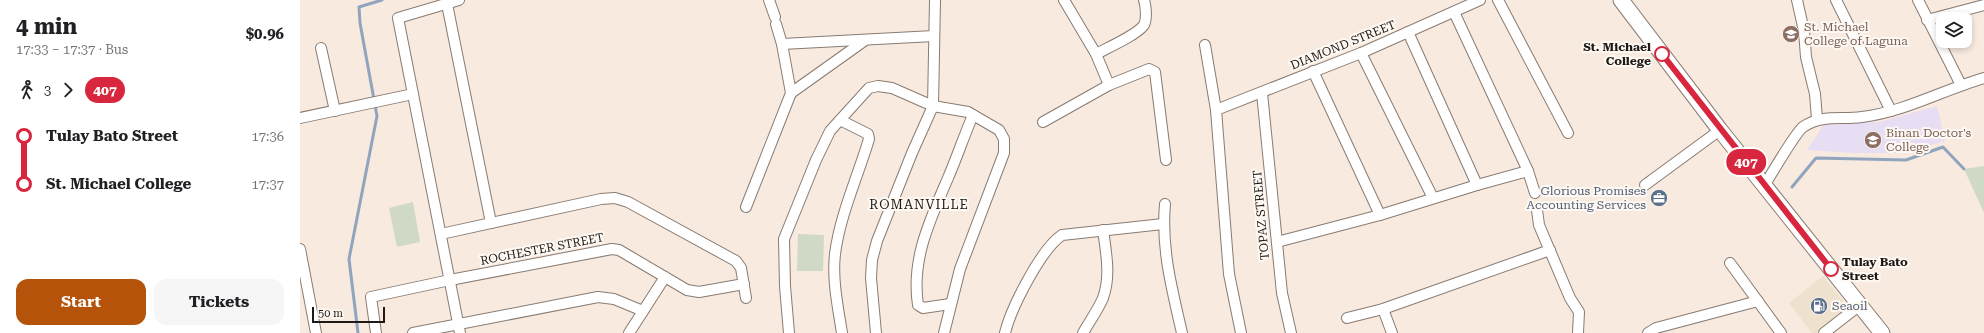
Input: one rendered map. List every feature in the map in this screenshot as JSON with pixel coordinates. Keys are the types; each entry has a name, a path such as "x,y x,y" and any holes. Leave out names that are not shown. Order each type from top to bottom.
{"highway":[{"path":"1621,0 1720,130 1882,333"}],"street":[{"path":"459,0 398,18 459,329"},
{"path":"746,207 791,93 782,44 769,0"},
{"path":"876,333 871,278 872,260 877,241 912,153 933,106 934,0"},
{"path":"1064,0 1096,54 1109,85"},
{"path":"1096,54 1137,31 1144,24 1146,6 1144,0"},
{"name":"DIAMOND STREET","path":"1216,110 1361,53 1480,0"},
{"path":"1498,0 1568,133"},
{"path":"1797,0 1804,31 1806,57 1815,94 1817,119"},
{"path":"1836,0 1891,111"},
{"path":"1918,0 1961,85"},
{"path":"447,4 491,223"},
{"path":"1927,20 1984,5"},
{"path":"1454,12 1528,171 1535,193"},
{"path":"1408,32 1477,185"},
{"path":"782,44 934,36"},
{"path":"791,93 865,40"},
{"path":"1205,45 1216,110 1225,240 1229,274 1241,333"},
{"path":"321,48 335,111"},
{"path":"1361,53 1433,198"},
{"path":"1043,122 1109,85 1149,69 1155,72 1166,160"},
{"path":"1313,71 1380,215"},
{"path":"1764,186 1801,128 1817,119 1829,117 1861,117 1891,111 1984,78"},
{"path":"789,333 785,286 784,239 816,160 830,131 870,88 878,86 892,88 933,106 973,115 999,130 1004,139 1004,153 975,228 950,304 944,333"},
{"name":"TOPAZ STREET","path":"1262,93 1282,293 1291,333"},
{"path":"300,118 413,94"},
{"path":"950,304 923,308 918,305 915,284 919,257 928,226 973,115"},
{"path":"840,120 868,134 870,139 843,221 835,254 836,292 842,333"},
{"path":"1646,185 1720,130"},
{"path":"1277,242 1380,215 1528,171"},
{"path":"440,234 601,199 615,198 628,202 736,261 741,268 746,298"},
{"path":"1165,204 1163,224 1168,277 1182,333"},
{"path":"1537,210 1539,225 1570,298 1579,312 1578,330"},
{"path":"1005,333 1008,320 1034,271 1054,240 1062,235 1072,232 1163,224"},
{"path":"1083,333 1102,299 1107,285 1107,254 1103,230"},
{"path":"300,249 316,333"},
{"name":"ROCHESTER STREET","path":"376,333 371,298 450,280 616,249 687,290 698,292 744,284"},
{"path":"1347,318 1383,309 1550,250"},
{"path":"1730,263 1781,333"},
{"path":"629,333 665,277"},
{"path":"413,333 459,329 598,297 614,299 643,311"},
{"path":"1648,333 1656,328 1758,301"},
{"path":"1824,333 1860,305"},
{"path":"1383,309 1392,333"}],"shaded area":[{"path":"1937,106 1945,141 1905,153 1853,153 1807,150 1825,123 1879,122"},
{"name":"Seaoil","path":"1823,276 1850,310 1816,333 1812,333 1789,303"}],"green space":[{"path":"1984,166 1984,213 1964,169"},
{"path":"413,202 420,242 397,247 389,208"},
{"path":"798,234 824,235 823,271 797,271"}],"waterway":[{"path":"358,333 349,259 377,116 360,23 359,7 382,0"},
{"path":"1792,187 1816,158 1906,160 1943,147 1964,169"}],"bus line":[{"name":"407","path":"1662,54 1720,130 1831,269"}],"place":[{"name":"St. Michael College of Laguna","path":"1791,34"},
{"name":"St. Michael College","path":"1662,54"},
{"name":"Binan Doctor's College","path":"1873,140"},
{"name":"Glorious Promises Accounting Services","path":"1659,198"},
{"name":"Tulay Bato Street","path":"1831,269"},
{"name":"Seaoil","path":"1819,306"}],"district":[{"name":"ROMANVILLE","path":"919,204"}]}
